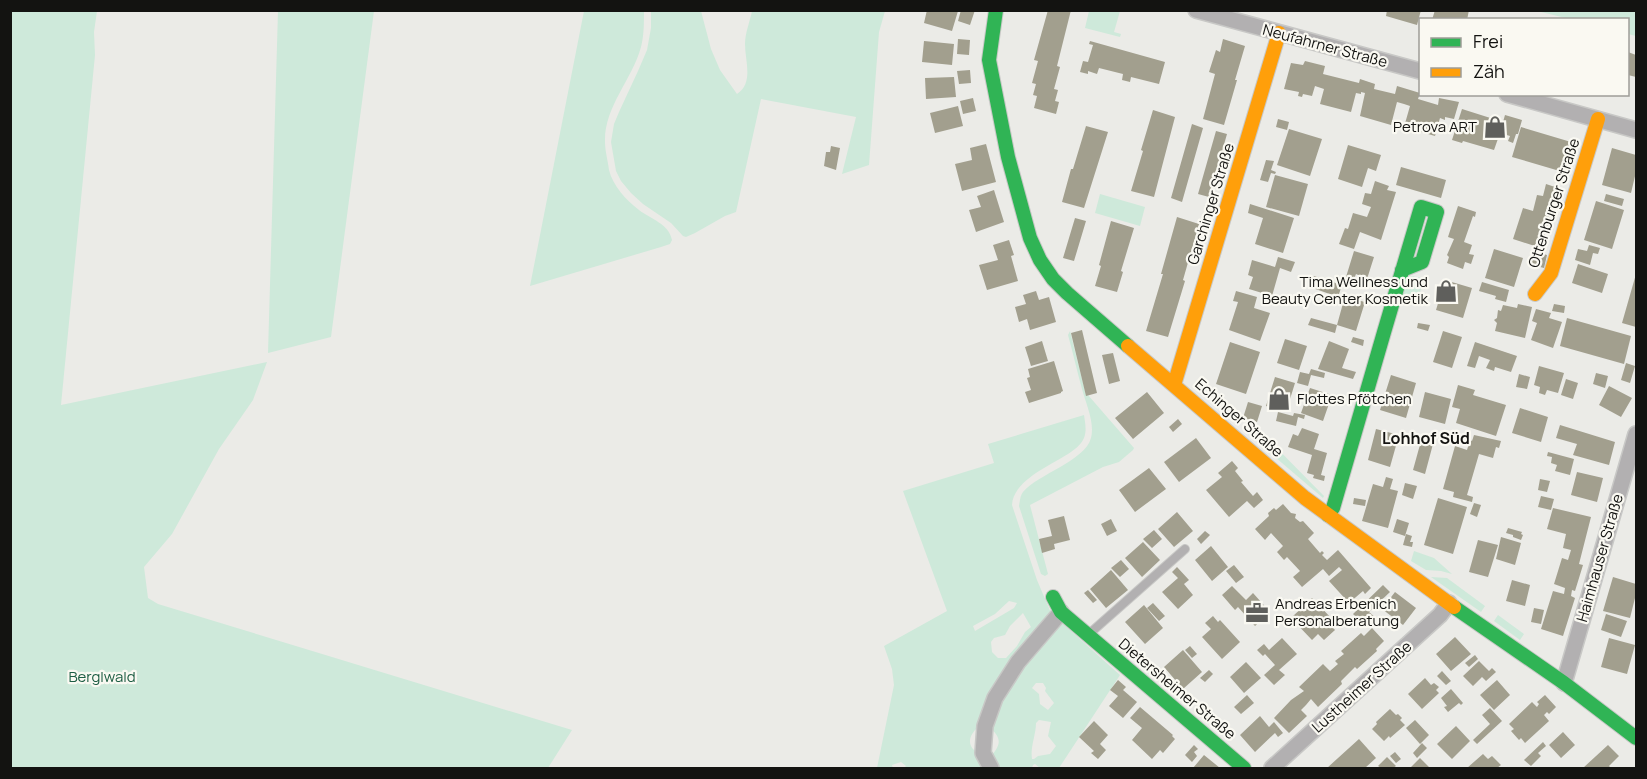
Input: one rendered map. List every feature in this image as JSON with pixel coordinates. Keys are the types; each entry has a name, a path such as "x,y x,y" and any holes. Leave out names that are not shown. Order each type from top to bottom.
{"street":[{"name":"Echinger Straße","path":"996,10 989,60 1001,127 1030,238 1040,260 1053,279 1305,498 1564,683 1636,738"},
{"name":"Neufahrner Straße","path":"1196,10 1419,71"},
{"name":"Garchinger Straße","path":"1174,385 1279,33"},
{"path":"1514,96 1636,130"},
{"name":"Ottenburger Straße","path":"1535,294 1551,273 1598,119"},
{"path":"1328,515 1333,508 1402,270"},
{"name":"Haimhauser Straße","path":"1564,683 1636,434"},
{"name":"Dietersheimer Straße","path":"1053,597 1061,612 1244,768"},
{"name":"Lustheimer Straße","path":"1272,768 1440,615 1449,603"},
{"path":"991,768 983,753 985,726 995,698 1018,662 1061,612"}],"lane":[{"path":"1088,635 1185,549"}],"green space":[{"name":"Berglwald","path":"10,11 97,11 94,32 95,55 61,405 267,362 253,400 219,449 172,534 144,567 148,598 158,604 572,730 548,768 11,768"},
{"path":"278,11 374,11 331,337 268,353"},
{"path":"584,11 644,11 641,47 609,117 605,149 609,170 617,187 634,206 659,222 670,234 672,240 670,244 661,247 530,286"},
{"path":"651,11 701,11 711,49 720,70 737,94 747,78 745,40 752,11 885,11 879,32 869,165 842,174 856,117 761,99 736,212 695,233 683,236 671,223 643,204 621,181 616,171 611,142 614,124 647,50"},
{"path":"1089,11 1120,11 1114,32 1121,34 1120,37 1085,28"},
{"path":"1537,11 1636,11 1636,36 1629,34 1629,18 1566,18"},
{"path":"1100,194 1145,207 1140,226 1095,213"},
{"path":"1411,276 1424,278 1418,299 1412,302 1400,299"},
{"path":"1070,331 1086,395 1134,448 1119,462 1103,467 1030,505 1048,574 1045,576 1041,574 1019,506 1023,492 1030,485 1080,454 1091,438 1091,420 1068,335"},
{"path":"1084,415 1086,427 1081,443 1025,481 1014,496 1012,505 1037,580 1051,613 981,725 971,736 970,744 980,754 985,768 904,768 906,766 901,762 892,765 893,768 877,768 894,685 892,669 884,646 947,611 903,491 994,463 988,444","holes":["1009,601 1017,603 1014,608 975,631 973,626 995,614","1023,613 1031,627 1006,658 998,658 992,652 991,642 994,638 1005,635 1010,626"]},
{"path":"1255,426 1324,496 1323,498 1248,434"},
{"path":"1414,551 1434,558 1452,574 1426,570 1411,561"},
{"path":"1431,577 1447,578 1485,606 1481,612"},
{"path":"1498,615 1524,634 1520,640 1494,621"},
{"path":"1062,623 1120,675 1059,768 1040,768 1035,764 1032,768 995,768 992,755 999,740 996,733 988,726 997,700 1055,625","holes":["1036,683 1043,683 1045,691 1054,703 1048,710 1040,704 1039,694 1032,688","1039,720 1051,722 1048,736 1056,746 1050,754 1032,759 1036,723"]}],"building":[{"path":"927,10 958,11 952,31 924,23"},
{"path":"961,10 975,10 970,25 958,21"},
{"path":"1048,10 1071,10 1057,66 1060,67 1054,89 1058,90 1055,101 1059,102 1056,114 1034,108 1037,96 1033,95 1036,84 1032,83 1038,61 1034,60"},
{"path":"1387,10 1421,10 1417,25 1386,16"},
{"path":"1435,10 1469,10 1467,18 1433,18"},
{"path":"958,39 970,40 969,55 957,54"},
{"path":"1223,39 1245,46 1224,125 1203,119 1215,74 1209,72 1216,50 1220,52"},
{"path":"924,41 954,44 952,65 922,62"},
{"path":"1090,41 1165,62 1159,84 1131,77 1130,82 1122,80 1123,74 1099,68 1097,74 1088,71 1088,74 1080,72 1083,61 1088,62 1093,45 1089,44"},
{"path":"1629,52 1636,55 1636,77 1629,75"},
{"path":"1305,61 1325,66 1323,74 1359,83 1360,79 1375,84 1374,89 1395,94 1397,86 1419,93 1418,99 1438,105 1439,98 1459,102 1454,119 1440,118 1435,136 1404,127 1410,106 1397,102 1391,125 1360,116 1365,93 1356,93 1351,112 1320,104 1324,89 1315,86 1312,96 1303,94 1302,97 1298,96 1299,92 1284,89 1291,63 1303,65"},
{"path":"970,70 971,83 959,84 957,71"},
{"path":"954,77 956,97 926,99 925,78"},
{"path":"973,98 976,111 963,114 960,101"},
{"path":"958,106 963,126 935,133 930,113"},
{"path":"1462,109 1503,122 1505,115 1522,120 1518,134 1513,143 1508,141 1510,136 1500,133 1494,150 1452,140"},
{"path":"1153,110 1175,117 1154,197 1131,191"},
{"path":"1278,119 1289,122 1287,130 1276,127"},
{"path":"1192,124 1203,128 1182,202 1171,198"},
{"path":"1086,126 1108,132 1084,208 1062,202"},
{"path":"1521,127 1571,142 1563,172 1512,157"},
{"path":"1289,129 1322,139 1310,176 1277,165"},
{"path":"1216,131 1227,134 1209,197 1198,194"},
{"path":"986,144 996,182 962,191 955,164 972,160 970,148"},
{"path":"1348,145 1381,155 1376,171 1368,168 1362,187 1338,179"},
{"path":"831,146 840,148 836,170 824,166 826,152 830,152"},
{"path":"1612,148 1636,155 1636,172 1631,193 1602,185"},
{"path":"1266,160 1274,161 1271,170 1276,172 1271,173 1268,182 1260,180"},
{"path":"1401,167 1446,180 1441,198 1396,185"},
{"path":"1275,175 1308,184 1299,216 1266,207"},
{"path":"1375,181 1389,186 1387,190 1396,192 1381,240 1360,232 1354,249 1339,244 1345,228 1348,229 1353,213 1367,217 1371,207 1362,204 1365,193 1371,194"},
{"path":"1546,184 1558,188 1541,248 1513,239 1523,208 1533,211 1537,195 1543,196"},
{"path":"994,190 1004,222 976,232 969,210 981,207 977,196"},
{"path":"1606,194 1624,199 1622,206 1604,201"},
{"path":"1596,201 1624,210 1612,249 1584,240"},
{"path":"1250,204 1294,218 1283,253 1255,244 1263,218 1248,213"},
{"path":"1458,206 1476,212 1464,242 1472,245 1469,254 1474,255 1471,264 1465,262 1463,269 1447,263 1449,257 1447,255 1454,239 1448,237"},
{"path":"1177,217 1199,224 1168,337 1146,331"},
{"path":"1075,218 1086,221 1074,261 1063,258"},
{"path":"1111,221 1134,228 1117,292 1095,286"},
{"path":"1009,240 1018,281 987,290 979,265 998,260 993,245"},
{"path":"1589,245 1600,248 1598,254 1593,253 1590,265 1575,260 1578,249 1587,251"},
{"path":"1494,249 1523,258 1514,287 1485,278"},
{"path":"1354,251 1374,257 1367,279 1356,274 1354,279 1346,277"},
{"path":"1532,251 1547,255 1544,268 1529,264"},
{"path":"1278,257 1295,262 1291,272 1280,268 1272,296 1249,289 1253,277 1248,275 1252,260 1275,267"},
{"path":"1578,264 1608,274 1602,293 1572,283"},
{"path":"1636,274 1636,327 1622,323"},
{"path":"1314,276 1342,285 1338,297 1310,287"},
{"path":"1445,280 1472,288 1463,318 1436,310"},
{"path":"1482,282 1509,290 1506,302 1479,291"},
{"path":"1036,291 1039,300 1049,297 1056,322 1030,330 1027,319 1019,322 1015,307 1026,304 1023,295"},
{"path":"1236,291 1257,297 1254,308 1270,313 1260,341 1229,330 1238,302 1233,301"},
{"path":"1349,295 1365,302 1356,331 1337,325 1345,296"},
{"path":"1518,304 1532,307 1525,338 1495,331 1497,323 1494,320 1497,318 1498,310 1501,311 1503,305 1517,308"},
{"path":"1554,304 1565,306 1564,313 1552,311"},
{"path":"1536,309 1551,313 1549,318 1562,322 1553,348 1531,340 1537,323 1532,321"},
{"path":"1311,318 1337,325 1335,333 1308,325"},
{"path":"1567,318 1631,336 1624,364 1560,346"},
{"path":"1418,323 1430,325 1428,331 1417,328"},
{"path":"1082,330 1097,393 1086,396 1071,333"},
{"path":"1443,331 1462,337 1452,368 1433,362"},
{"path":"1353,337 1364,340 1363,346 1351,342"},
{"path":"1285,339 1307,346 1299,370 1277,363"},
{"path":"1042,341 1048,361 1031,366 1025,347"},
{"path":"1329,341 1349,349 1342,368 1356,372 1353,379 1318,369"},
{"path":"1230,342 1260,352 1246,394 1216,384"},
{"path":"1475,342 1517,356 1511,372 1495,367 1494,371 1486,368 1490,360 1479,356 1475,368 1467,366"},
{"path":"1113,353 1120,381 1109,384 1102,355"},
{"path":"1054,361 1063,391 1029,403 1025,392 1031,390 1027,378 1030,377 1028,369"},
{"path":"1626,363 1635,366 1630,383 1621,380"},
{"path":"1539,366 1564,373 1558,393 1547,390 1545,395 1539,393 1540,387 1534,385"},
{"path":"1311,369 1325,373 1324,378 1311,375 1308,386 1297,383 1300,372 1309,374"},
{"path":"1596,373 1608,376 1605,388 1593,384"},
{"path":"1519,374 1530,377 1527,389 1516,387"},
{"path":"1391,375 1416,383 1406,418 1380,410"},
{"path":"1275,377 1295,383 1286,412 1266,406"},
{"path":"1566,379 1578,383 1573,399 1561,395"},
{"path":"1458,385 1475,390 1473,395 1506,405 1496,436 1456,423 1460,409 1452,407"},
{"path":"1609,386 1632,398 1621,417 1599,405"},
{"path":"1310,388 1332,395 1323,421 1301,413"},
{"path":"1147,392 1164,413 1133,439 1115,418"},
{"path":"1425,392 1451,399 1445,424 1419,417"},
{"path":"1248,402 1262,406 1257,422 1243,418"},
{"path":"1520,408 1548,417 1541,442 1512,433"},
{"path":"1278,412 1293,416 1294,413 1305,415 1304,419 1298,417 1296,426 1276,421"},
{"path":"1178,419 1182,424 1173,432 1169,427"},
{"path":"1560,425 1615,442 1609,465 1573,455 1577,444 1556,438"},
{"path":"1302,428 1319,434 1314,449 1327,453 1321,475 1325,476 1324,481 1313,478 1314,475 1307,473 1312,455 1288,447 1293,434 1298,436"},
{"path":"1376,429 1399,435 1390,467 1368,460"},
{"path":"1474,435 1501,441 1499,448 1496,447 1493,458 1479,454 1467,495 1473,497 1472,502 1453,497 1454,492 1443,489 1455,446 1467,450"},
{"path":"1196,438 1211,458 1179,482 1164,462"},
{"path":"1421,441 1433,444 1425,474 1413,470"},
{"path":"1548,452 1574,459 1570,475 1555,471 1557,465 1551,463 1552,457 1547,456"},
{"path":"1232,461 1238,468 1235,471 1243,481 1241,482 1253,496 1257,492 1263,500 1254,508 1247,501 1229,517 1206,490 1222,477 1218,473"},
{"path":"1149,468 1166,489 1135,512 1119,490"},
{"path":"1577,472 1603,478 1597,502 1571,495"},
{"path":"1386,477 1393,479 1390,489 1398,491 1388,528 1362,521 1373,484 1383,487"},
{"path":"1540,479 1550,481 1547,492 1538,490"},
{"path":"1405,483 1417,486 1413,499 1402,495"},
{"path":"1541,496 1554,499 1551,510 1538,507"},
{"path":"1354,498 1366,500 1365,506 1353,504"},
{"path":"1438,498 1467,507 1453,554 1424,545"},
{"path":"1474,503 1481,505 1477,517 1470,514"},
{"path":"1283,504 1291,513 1296,514 1295,518 1300,522 1303,521 1314,533 1308,539 1320,553 1322,551 1324,553 1322,555 1327,560 1338,550 1371,588 1365,594 1363,591 1349,603 1329,581 1342,570 1339,567 1329,576 1323,569 1302,587 1293,577 1300,571 1287,557 1284,560 1277,552 1283,546 1271,533 1265,540 1255,529 1269,516 1268,513"},
{"path":"1553,508 1591,517 1579,564 1583,565 1575,591 1572,590 1571,596 1575,598 1563,636 1541,629 1553,591 1564,594 1565,588 1554,584 1562,558 1568,560 1571,550 1563,548 1566,534 1547,529"},
{"path":"1177,512 1193,531 1174,547 1158,529"},
{"path":"1064,516 1070,540 1054,544 1055,549 1042,553 1039,539 1052,536 1048,520"},
{"path":"1111,519 1117,531 1107,536 1101,524"},
{"path":"1397,519 1409,523 1405,536 1393,532"},
{"path":"1508,528 1522,532 1521,540 1506,533"},
{"path":"1154,530 1162,539 1152,548 1143,539"},
{"path":"1205,531 1210,535 1201,544 1197,539"},
{"path":"1406,534 1412,536 1410,542 1413,542 1412,547 1403,545"},
{"path":"1501,537 1521,543 1515,565 1496,559"},
{"path":"1478,540 1498,545 1488,577 1469,572"},
{"path":"1143,542 1160,560 1142,577 1125,558"},
{"path":"1211,546 1228,567 1212,581 1195,560"},
{"path":"1121,560 1129,569 1120,577 1111,568"},
{"path":"1234,565 1244,577 1236,583 1226,571"},
{"path":"1177,567 1189,580 1184,584 1193,595 1178,609 1162,592 1178,578 1172,572"},
{"path":"1111,570 1128,590 1106,608 1090,589"},
{"path":"1613,577 1636,584 1636,598 1630,618 1603,611"},
{"path":"1512,580 1530,585 1525,606 1506,601"},
{"path":"1383,585 1390,592 1369,612 1376,618 1366,627 1353,614"},
{"path":"1232,586 1246,600 1253,593 1270,612 1255,626 1238,607 1235,610 1222,595"},
{"path":"1088,590 1097,600 1093,603 1084,593"},
{"path":"1395,592 1416,608 1403,625 1382,609"},
{"path":"1312,598 1333,620 1329,623 1335,630 1324,640 1318,634 1312,640 1291,618"},
{"path":"1153,603 1165,616 1159,621 1147,608"},
{"path":"1144,605 1163,628 1145,644 1125,622"},
{"path":"1534,608 1544,610 1541,624 1531,622"},
{"path":"1606,614 1627,621 1621,637 1601,630"},
{"path":"1213,616 1218,622 1220,620 1240,642 1222,659 1202,637 1211,629 1205,623"},
{"path":"1372,628 1384,641 1376,649 1377,651 1357,669 1355,667 1341,681 1342,684 1318,707 1311,699 1301,710 1307,716 1289,733 1274,718 1291,700 1304,691 1299,687 1323,664 1330,671 1338,664 1335,661 1344,654 1341,651 1361,633 1364,636"},
{"path":"1455,637 1471,654 1451,671 1436,654"},
{"path":"1282,638 1297,654 1279,670 1285,675 1274,685 1264,675 1275,665 1265,654 1263,656 1257,650 1264,644 1269,650"},
{"path":"1609,638 1635,645 1627,674 1601,667"},
{"path":"1190,646 1197,654 1192,658 1185,650"},
{"path":"1183,650 1202,672 1183,689 1164,667"},
{"path":"1475,655 1478,659 1469,667 1465,663"},
{"path":"1479,661 1489,671 1492,668 1496,672 1486,681 1482,677 1473,686 1463,676"},
{"path":"1246,662 1261,678 1244,693 1230,677"},
{"path":"1209,670 1213,674 1205,682 1200,678"},
{"path":"1442,671 1451,681 1446,685 1437,676"},
{"path":"1425,678 1431,685 1434,683 1439,687 1436,690 1439,693 1422,709 1408,694"},
{"path":"1118,680 1126,687 1123,690 1137,702 1123,718 1109,706 1118,696 1110,690"},
{"path":"1497,680 1510,695 1494,710 1480,695"},
{"path":"1451,689 1463,703 1461,705 1459,703 1448,712 1441,698"},
{"path":"1247,695 1254,703 1241,714 1234,707"},
{"path":"1545,695 1556,707 1549,714 1547,712 1544,715 1549,721 1525,743 1511,731 1514,729 1509,724 1532,702 1537,707 1539,704 1537,702"},
{"path":"1140,707 1175,739 1163,753 1160,750 1152,759 1132,740 1142,728 1130,718"},
{"path":"1490,708 1502,721 1477,744 1473,740 1490,724 1482,715"},
{"path":"1390,709 1402,718 1400,720 1405,725 1384,741 1372,729"},
{"path":"1260,716 1269,727 1274,722 1283,733 1278,737 1275,733 1255,752 1240,735"},
{"path":"1415,720 1429,735 1420,744 1406,728"},
{"path":"1094,721 1108,735 1100,744 1106,750 1098,759 1091,753 1094,751 1079,737"},
{"path":"1456,726 1470,741 1452,759 1437,744"},
{"path":"1563,732 1575,745 1561,758 1549,745"},
{"path":"1359,739 1376,758 1365,768 1327,768"},
{"path":"1543,742 1546,746 1538,753 1541,756 1531,766 1524,760"},
{"path":"1422,743 1427,748 1417,758 1413,753"},
{"path":"1194,745 1198,749 1194,752 1197,756 1192,762 1185,755"},
{"path":"1608,745 1619,756 1609,766 1611,768 1583,768"},
{"path":"1395,752 1401,759 1396,763 1390,756"},
{"path":"1483,754 1488,759 1492,756 1501,765 1497,768 1467,768"},
{"path":"1204,755 1220,768 1193,768"},
{"path":"1387,757 1396,766 1381,768 1378,766"},
{"path":"1420,758 1430,768 1410,768"}],"traffic: fast":[{"path":"996,10 989,60 1008,157 1030,238 1040,260 1053,279 1128,346"},
{"path":"1328,515 1333,508 1399,282 1410,245 1421,207 1437,212 1422,262 1402,270"},
{"path":"1053,597 1061,612 1244,768"},
{"path":"1454,607 1564,683 1636,738"}],"traffic: slow":[{"path":"1174,385 1279,33"},
{"path":"1535,294 1551,273 1598,119"},
{"path":"1128,346 1305,498 1454,607"}],"place":[{"name":"Petrova ART","path":"1495,127"},
{"name":"Tima Wellness und Beauty Center Kosmetik","path":"1446,291"},
{"name":"Flottes Pfötchen","path":"1279,399"},
{"name":"Andreas Erbenich Personalberatung","path":"1257,613"}],"district":[{"name":"Lohhof Süd","path":"1426,438"}]}
